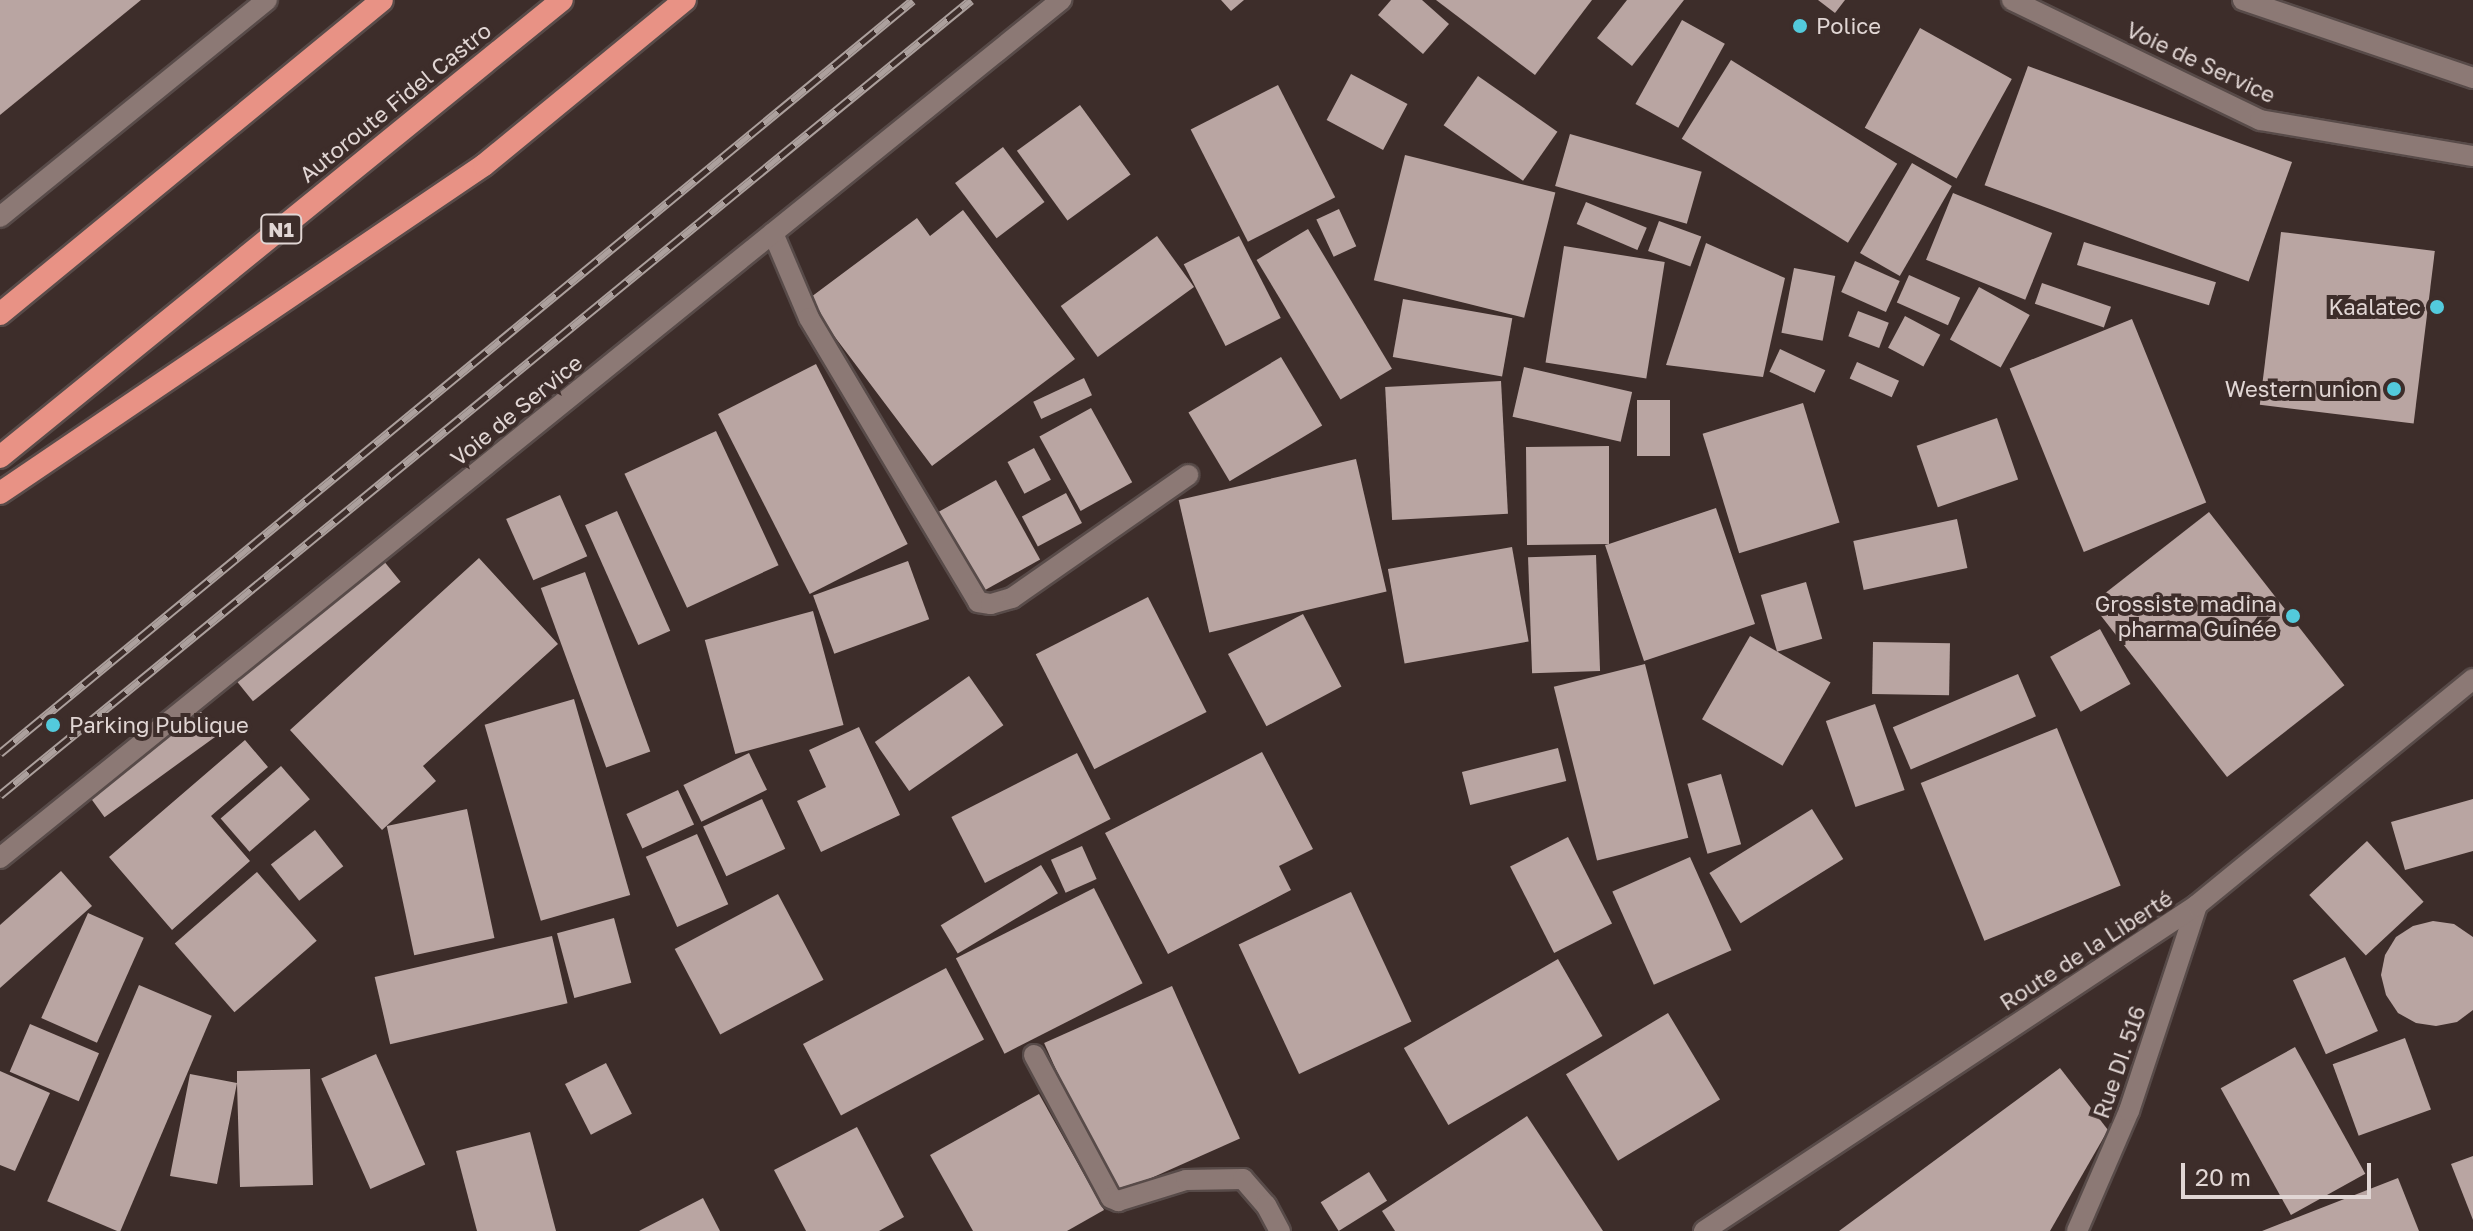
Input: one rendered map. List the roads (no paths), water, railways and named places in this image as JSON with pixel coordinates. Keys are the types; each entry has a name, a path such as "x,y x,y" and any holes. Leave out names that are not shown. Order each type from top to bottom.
{"highway":[{"path":"0,314 382,0"},
{"name":"Autoroute Fidel Castro","path":"0,457 562,0"},
{"path":"0,493 484,165 685,0"}],"street":[{"path":"0,217 267,0"},
{"name":"Voie de Service","path":"0,858 1061,0"},
{"name":"Voie de Service","path":"2012,0 2260,120 2473,156"},
{"path":"2243,0 2473,78"},
{"path":"773,233 809,318 978,602 991,604 1012,598 1188,475"},
{"name":"Route de la Liberté","path":"1704,1231 2197,905 2473,679"},
{"name":"Rue DI. 516","path":"2077,1231 2129,1111 2197,905"},
{"path":"1034,1055 1111,1198 1118,1201 1186,1180 1243,1179 1266,1205 1280,1231"}],"railway":[{"path":"0,753 913,0"},
{"path":"0,795 971,0"}],"place":[{"name":"Police","path":"1800,26"},
{"name":"Kaalatec","path":"2437,307"},
{"name":"Western union","path":"2394,389"},
{"name":"Grossiste madina pharma Guinée","path":"2293,616"},
{"name":"Parking Publique","path":"53,725"}]}
